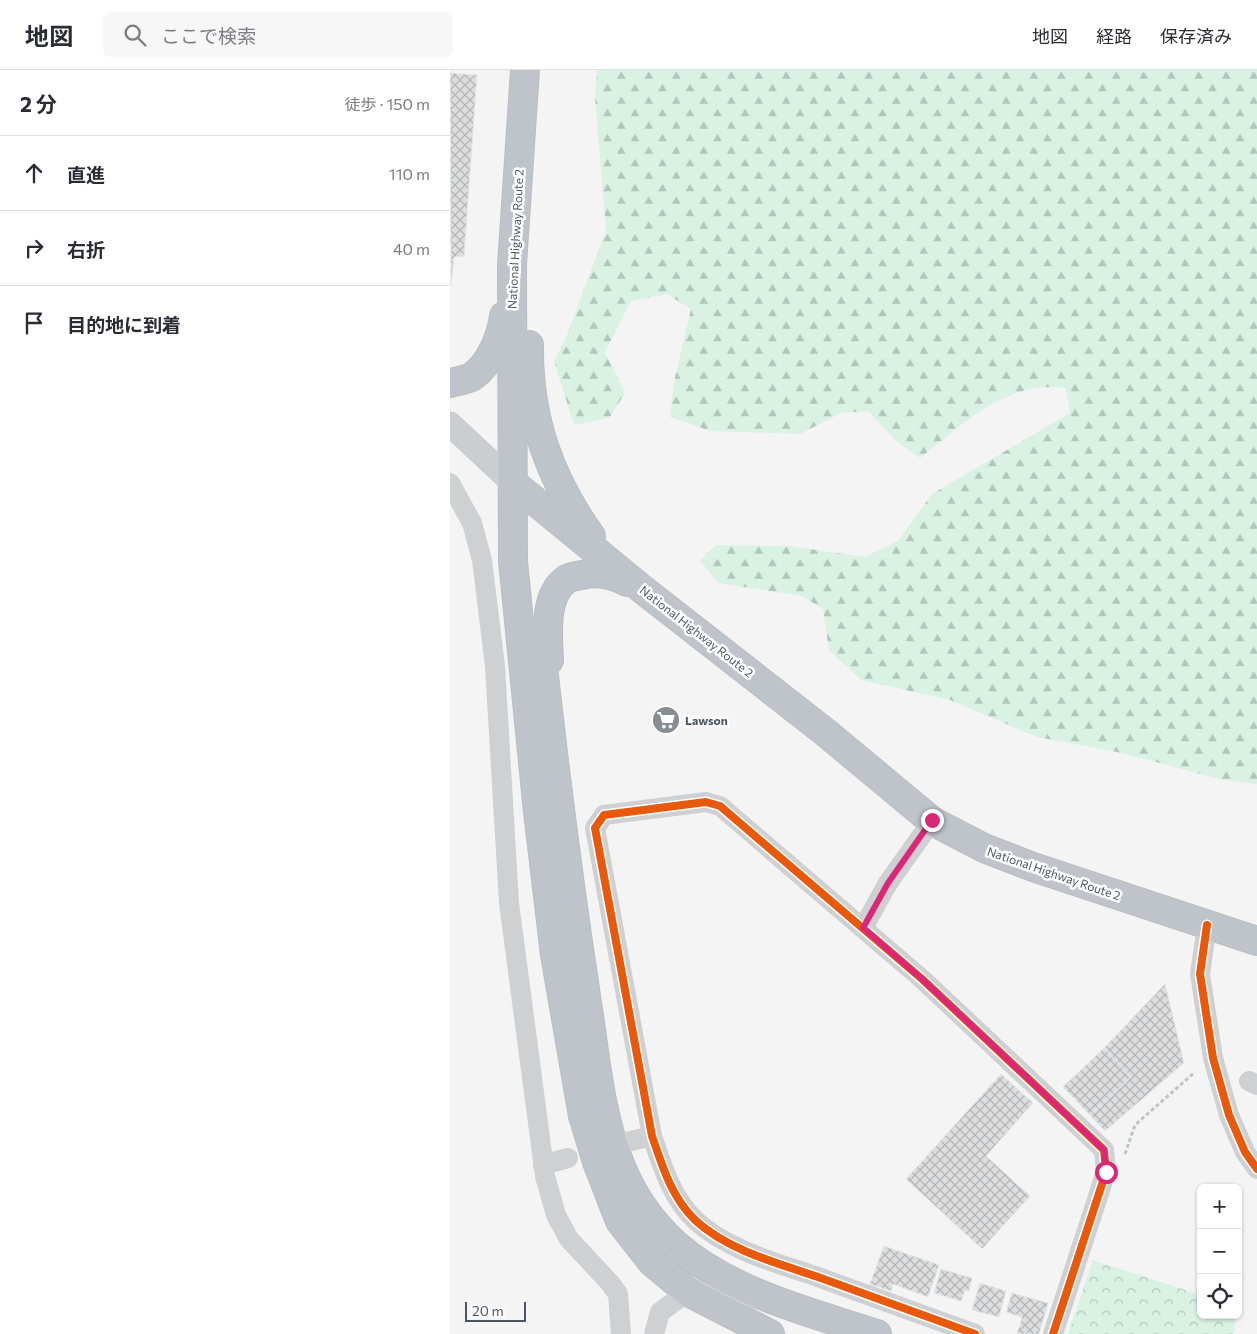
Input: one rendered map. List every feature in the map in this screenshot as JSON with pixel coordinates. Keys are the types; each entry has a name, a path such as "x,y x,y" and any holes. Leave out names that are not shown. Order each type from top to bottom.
{"highway":[{"name":"National Highway Route 2","path":"526,70 512,265 513,483 642,589 825,732 932,820 984,848 1024,864 1257,941"},
{"path":"518,167 530,250 529,358 537,428 557,483 581,523 610,562"},
{"path":"450,383 472,377 491,356 503,328 512,265"},
{"path":"513,483 532,570 571,898 604,1110 620,1163 640,1206 675,1244 717,1275 780,1301 877,1334"},
{"path":"513,483 513,561 538,812 555,955 583,1116 597,1162 620,1221 652,1262 688,1292 770,1334"},
{"path":"553,754 548,628 553,596 567,579 593,573 615,575 642,589"}],"main road":[{"path":"450,424 513,483"}],"street":[{"path":"450,483 472,523 482,560 495,666 509,903 543,1165 556,1215 569,1239 610,1282 618,1294 621,1334"},
{"path":"975,1334 761,1257 723,1240 695,1220 676,1197 662,1168 652,1136 594,828 604,814 706,802 720,806 922,979 1104,1150 1106,1172 1053,1334"},
{"path":"863,928 888,883 932,820"},
{"path":"1208,925 1200,974 1213,1058 1229,1115 1245,1152 1257,1169"},
{"path":"627,1142 652,1136"},
{"path":"543,1165 568,1158"},
{"path":"654,1334 660,1312 688,1292 711,1292 780,1301"}],"path":[{"path":"1123,1160 1135,1124 1194,1072"}],"green space":[{"path":"597,70 1257,70 1257,784 1223,780 1122,753 1037,737 950,700 861,680 829,650 823,609 802,596 718,583 700,560 716,545 789,546 865,557 898,541 932,494 1070,413 1066,388 1044,387 1005,397 970,418 920,458 895,440 868,411 841,413 800,434 710,431 670,417 674,382 691,309 667,294 631,301 605,352 625,393 609,418 574,425 554,361 565,340 606,230 595,99"},
{"path":"1093,1260 1197,1294 1197,1319 1236,1319 1233,1334 1068,1334"}],"building":[{"path":"450,73 477,75 464,256 454,257 451,286"},
{"path":"1165,984 1184,1063 1105,1131 1090,1115 1131,1077 1104,1048"},
{"path":"1104,1048 1131,1077 1090,1115 1063,1087"},
{"path":"1001,1074 1033,1103 986,1156 1030,1196 982,1249 906,1179"},
{"path":"884,1246 939,1265 928,1297 893,1284 891,1291 870,1284"},
{"path":"941,1269 972,1278 969,1291 965,1290 961,1301 934,1293"},
{"path":"980,1283 1006,1291 999,1317 972,1310"},
{"path":"1012,1293 1048,1303 1039,1334 1017,1334 1022,1317 1006,1312"}],"cycle path":[{"path":"975,1334 737,1248 708,1230 687,1211 673,1191 652,1136 595,828 604,815 706,802 720,806 922,979 1104,1150 1106,1172 1053,1334"},
{"path":"1207,925 1200,974 1213,1058 1229,1115 1245,1152 1257,1169"}],"place":[{"name":"Lawson","path":"666,720"}],"route":[{"path":"932,820 888,883 863,928 922,979 1104,1150 1106,1172"}]}
